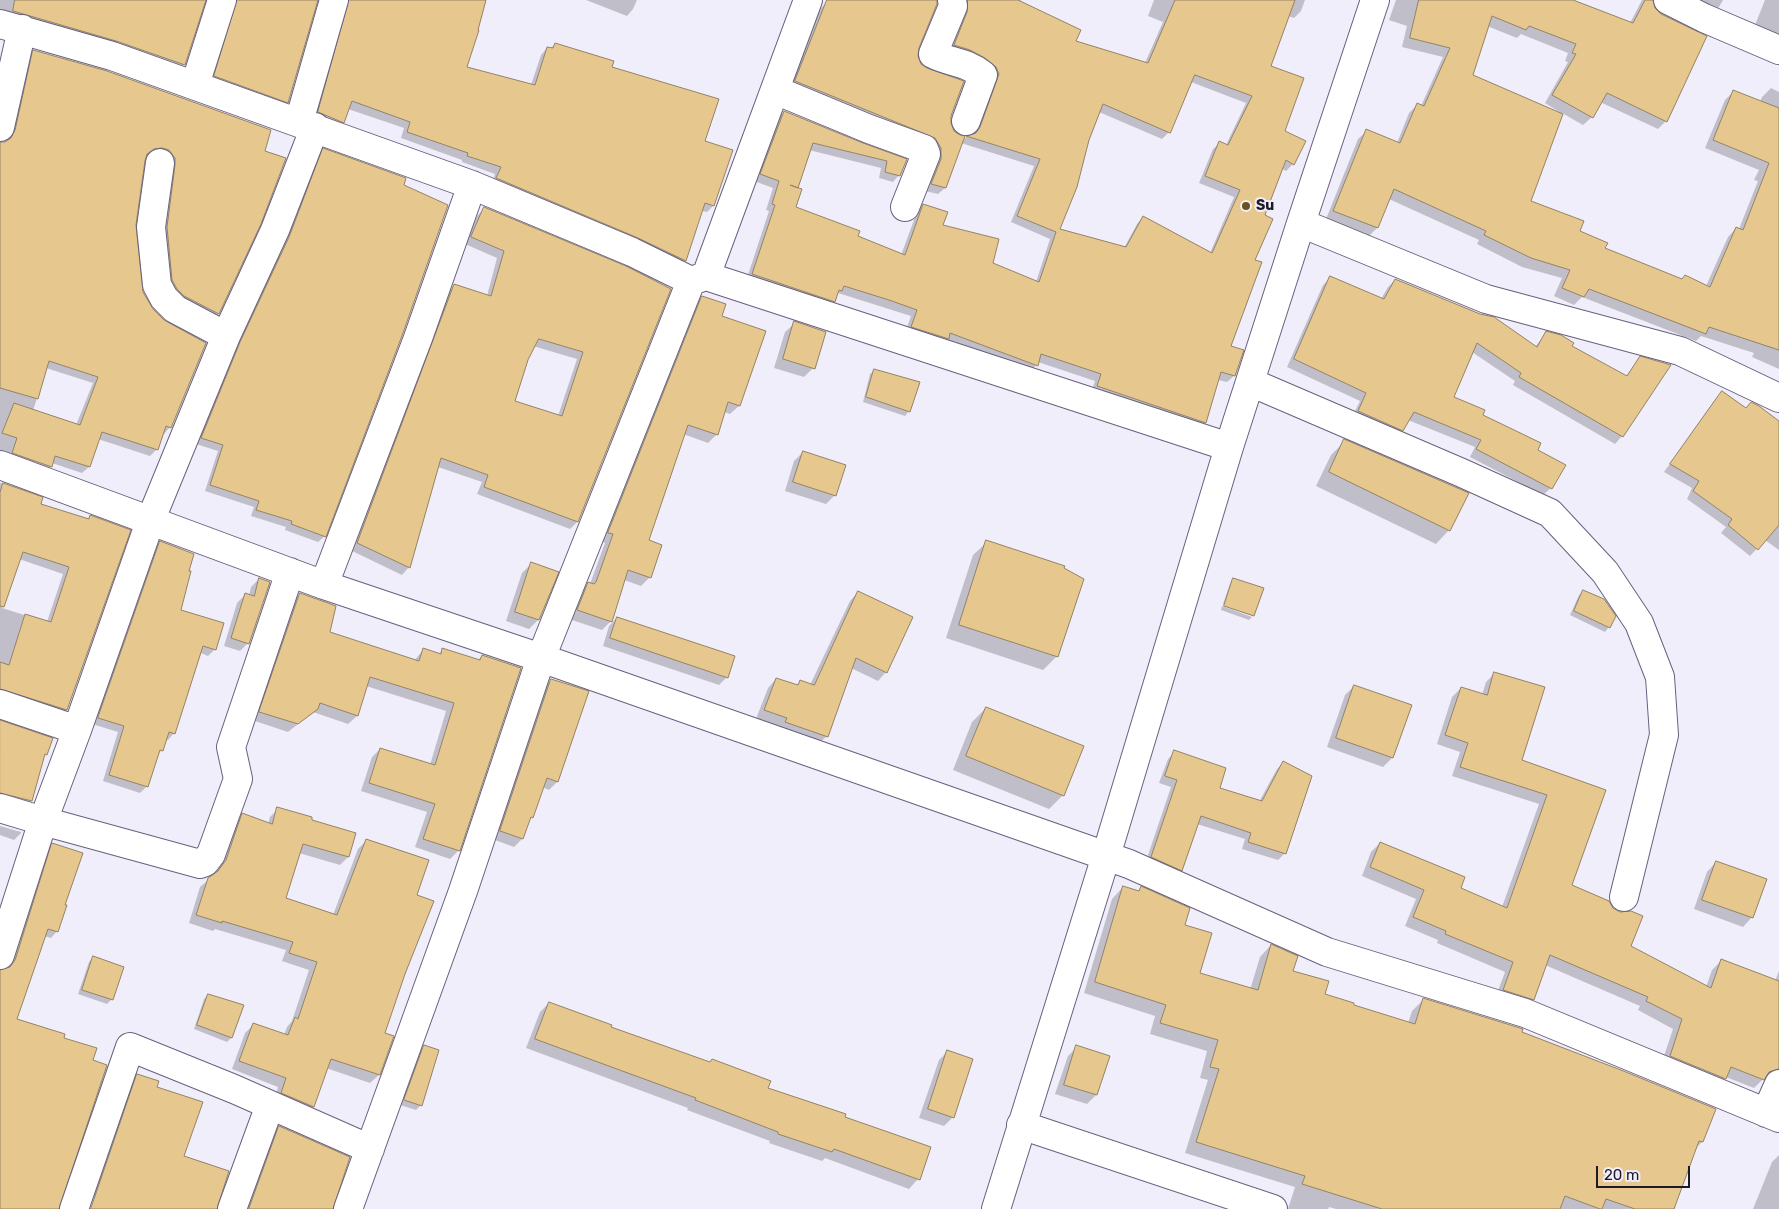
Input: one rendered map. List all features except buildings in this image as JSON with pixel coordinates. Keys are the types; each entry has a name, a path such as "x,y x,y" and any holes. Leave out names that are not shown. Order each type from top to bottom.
{"street":[{"path":"195,85 222,0"},
{"path":"0,955 43,821 151,519 226,336 275,230 307,125 334,0"},
{"path":"348,1209 463,891 541,658 775,90 808,0"},
{"path":"952,0 953,6 933,54 975,68 983,75 966,122"},
{"path":"996,1209 1106,856 1229,447 1375,0"},
{"path":"1668,0 1704,18 1779,50"},
{"path":"0,126 11,27 112,56 472,185 698,278 1229,447"},
{"path":"775,90 869,129 924,149 926,154 905,207"},
{"path":"160,163 151,226 157,285 164,298 175,309 226,336"},
{"path":"324,585 415,347 472,185"},
{"path":"1301,223 1486,299 1680,351 1779,398"},
{"path":"1250,382 1550,513 1605,572 1639,623 1660,677 1664,735 1624,897"},
{"path":"1,469 151,519 324,585 541,658 1129,864 1327,952 1525,1014 1773,1115 1779,1084"},
{"path":"0,808 200,864 205,862 211,854 238,779 231,747 290,572"},
{"path":"0,704 77,730"},
{"path":"74,1209 130,1047 370,1149"},
{"path":"232,1209 270,1105"},
{"path":"1021,1125 1273,1209"}],"place":[{"name":"Su","path":"1246,206"}]}
